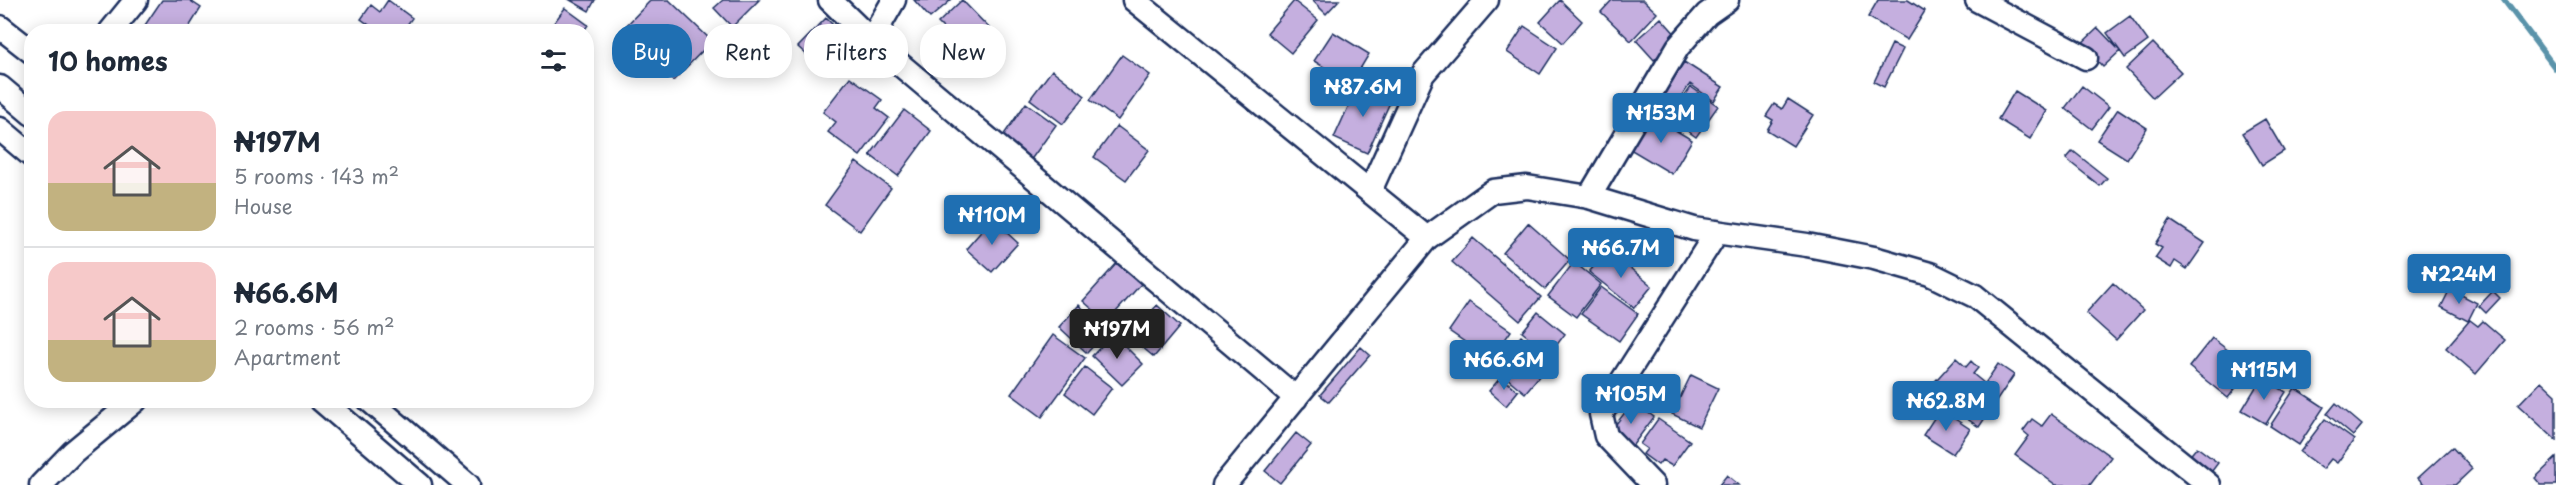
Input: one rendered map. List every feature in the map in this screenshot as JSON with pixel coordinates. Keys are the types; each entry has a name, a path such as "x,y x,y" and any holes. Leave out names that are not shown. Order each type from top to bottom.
{"street":[{"path":"116,24 136,0"},
{"path":"830,0 855,24"},
{"path":"880,24 894,0"},
{"path":"1134,0 1427,238"},
{"path":"1370,191 1423,74 1487,0"},
{"path":"1589,197 1678,47 1707,14 1727,0"},
{"path":"1977,0 2086,58"},
{"path":"0,27 24,46"},
{"path":"908,71 1296,398"},
{"path":"0,87 24,107"},
{"path":"0,129 24,149"},
{"path":"1224,485 1427,238 1493,191 1527,187 1589,197 1694,229 1874,258 1930,274 1975,296 2209,485"},
{"path":"1653,485 1606,436 1601,414 1717,232"},
{"path":"41,485 73,452 126,408"},
{"path":"330,408 420,485"},
{"path":"378,408 468,485"}],"building":[{"path":"162,0 189,0 201,8 191,24 146,24"},
{"path":"388,0 412,18 408,24 368,24 361,19 371,5 380,12"},
{"path":"570,0 595,0 589,11"},
{"path":"651,0 669,0 704,33 704,49 692,62 692,24 628,24"},
{"path":"723,0 759,0 735,24 729,24 714,8"},
{"path":"914,0 951,0 930,18"},
{"path":"962,0 985,24 939,24"},
{"path":"1312,0 1339,0 1326,14"},
{"path":"1560,0 1582,21 1563,43 1540,22"},
{"path":"1612,0 1643,0 1657,13 1631,41 1601,12"},
{"path":"1878,0 1908,0 1925,11 1907,40 1868,17"},
{"path":"1294,1 1318,20 1291,53 1267,33"},
{"path":"565,8 587,24 553,24"},
{"path":"2130,16 2148,41 2125,58 2107,33"},
{"path":"826,18 832,24 820,24"},
{"path":"1661,18 1678,37 1654,60 1636,40"},
{"path":"1524,26 1557,48 1540,74 1507,52"},
{"path":"2098,28 2120,51 2103,67 2081,44"},
{"path":"1333,32 1369,54 1351,84 1314,61"},
{"path":"804,41 804,52 798,47"},
{"path":"2153,43 2181,72 2153,98 2126,69"},
{"path":"1892,44 1903,49 1884,87 1874,82"},
{"path":"1122,55 1150,75 1118,120 1090,100"},
{"path":"1684,62 1723,87 1714,101 1690,84 1674,108 1660,98"},
{"path":"1052,70 1085,96 1063,124 1030,99"},
{"path":"851,78 882,100 876,108 889,118 860,156 828,132 836,122 823,112"},
{"path":"1359,83 1392,98 1367,153 1334,138"},
{"path":"2082,86 2109,107 2092,129 2065,108"},
{"path":"1691,87 1718,106 1696,137 1670,118"},
{"path":"2015,91 2047,111 2030,139 1998,119"},
{"path":"1788,99 1813,115 1793,146 1767,130 1773,120 1766,116 1774,104 1782,109"},
{"path":"1026,103 1056,125 1030,161 1000,140"},
{"path":"2118,109 2147,128 2127,159 2097,140"},
{"path":"904,110 931,131 898,176 870,155"},
{"path":"1650,115 1692,140 1672,174 1630,149"},
{"path":"2265,119 2284,151 2262,165 2242,133"},
{"path":"1117,126 1149,150 1126,180 1094,157"},
{"path":"2073,151 2107,178 2100,186 2066,159"},
{"path":"856,162 891,188 860,231 825,205"},
{"path":"992,219 1018,243 992,272 966,249"},
{"path":"2170,220 2205,243 2187,269 2175,261 2171,268 2155,258 2162,248 2155,244"},
{"path":"1528,223 1570,260 1545,289 1503,253"},
{"path":"1473,238 1541,297 1520,321 1452,262"},
{"path":"1608,250 1652,286 1634,308 1589,272"},
{"path":"1574,262 1601,284 1576,317 1548,296"},
{"path":"1117,263 1141,284 1107,322 1083,301"},
{"path":"2113,283 2143,310 2116,340 2086,313"},
{"path":"1601,287 1638,314 1619,341 1581,314"},
{"path":"2450,289 2477,303 2468,321 2441,307"},
{"path":"2493,291 2500,298 2486,313 2479,306"},
{"path":"1469,302 1511,331 1491,360 1449,331"},
{"path":"1079,305 1107,331 1087,353 1059,327"},
{"path":"1157,305 1180,326 1154,357 1130,337"},
{"path":"1538,312 1565,334 1550,354 1522,332"},
{"path":"2470,320 2478,326 2483,321 2505,340 2476,374 2446,348"},
{"path":"1113,334 1143,364 1122,385 1092,356"},
{"path":"1053,335 1085,358 1042,417 1011,394"},
{"path":"1521,336 1551,362 1525,393 1495,368"},
{"path":"2212,338 2251,368 2228,398 2189,367"},
{"path":"1361,347 1370,355 1329,402 1320,395"},
{"path":"1956,358 1966,367 1971,361 1978,368 1973,374 1984,383 1957,413 1929,388"},
{"path":"1998,364 2014,375 1979,427 1963,416"},
{"path":"1085,367 1112,388 1092,414 1065,393"},
{"path":"1691,375 1718,388 1699,427 1672,414"},
{"path":"1501,377 1518,391 1506,406 1489,391"},
{"path":"2262,377 2286,392 2266,424 2242,410"},
{"path":"2541,381 2556,395 2556,440 2518,405"},
{"path":"2295,388 2324,407 2299,445 2270,426"},
{"path":"1633,402 1654,417 1630,449 1609,433"},
{"path":"2336,403 2362,425 2353,436 2327,414"},
{"path":"1940,409 1970,429 1953,454 1923,435"},
{"path":"2051,414 2111,457 2090,485 2056,485 2015,455 2029,436 2023,431 2032,419 2042,426"},
{"path":"1658,419 1690,441 1672,466 1662,460 1658,465 1643,454 1647,449 1640,444"},
{"path":"2325,419 2354,440 2337,463 2331,459 2323,469 2300,452"},
{"path":"1296,433 1311,445 1280,483 1265,471"},
{"path":"2197,447 2218,463 2209,475 2188,458"},
{"path":"2452,447 2472,469 2455,485 2425,485 2418,478"},
{"path":"2556,458 2556,485 2541,485 2535,478"},
{"path":"1727,475 1739,485 1719,485"}],"waterway":[{"path":"2504,0 2556,69"}]}
